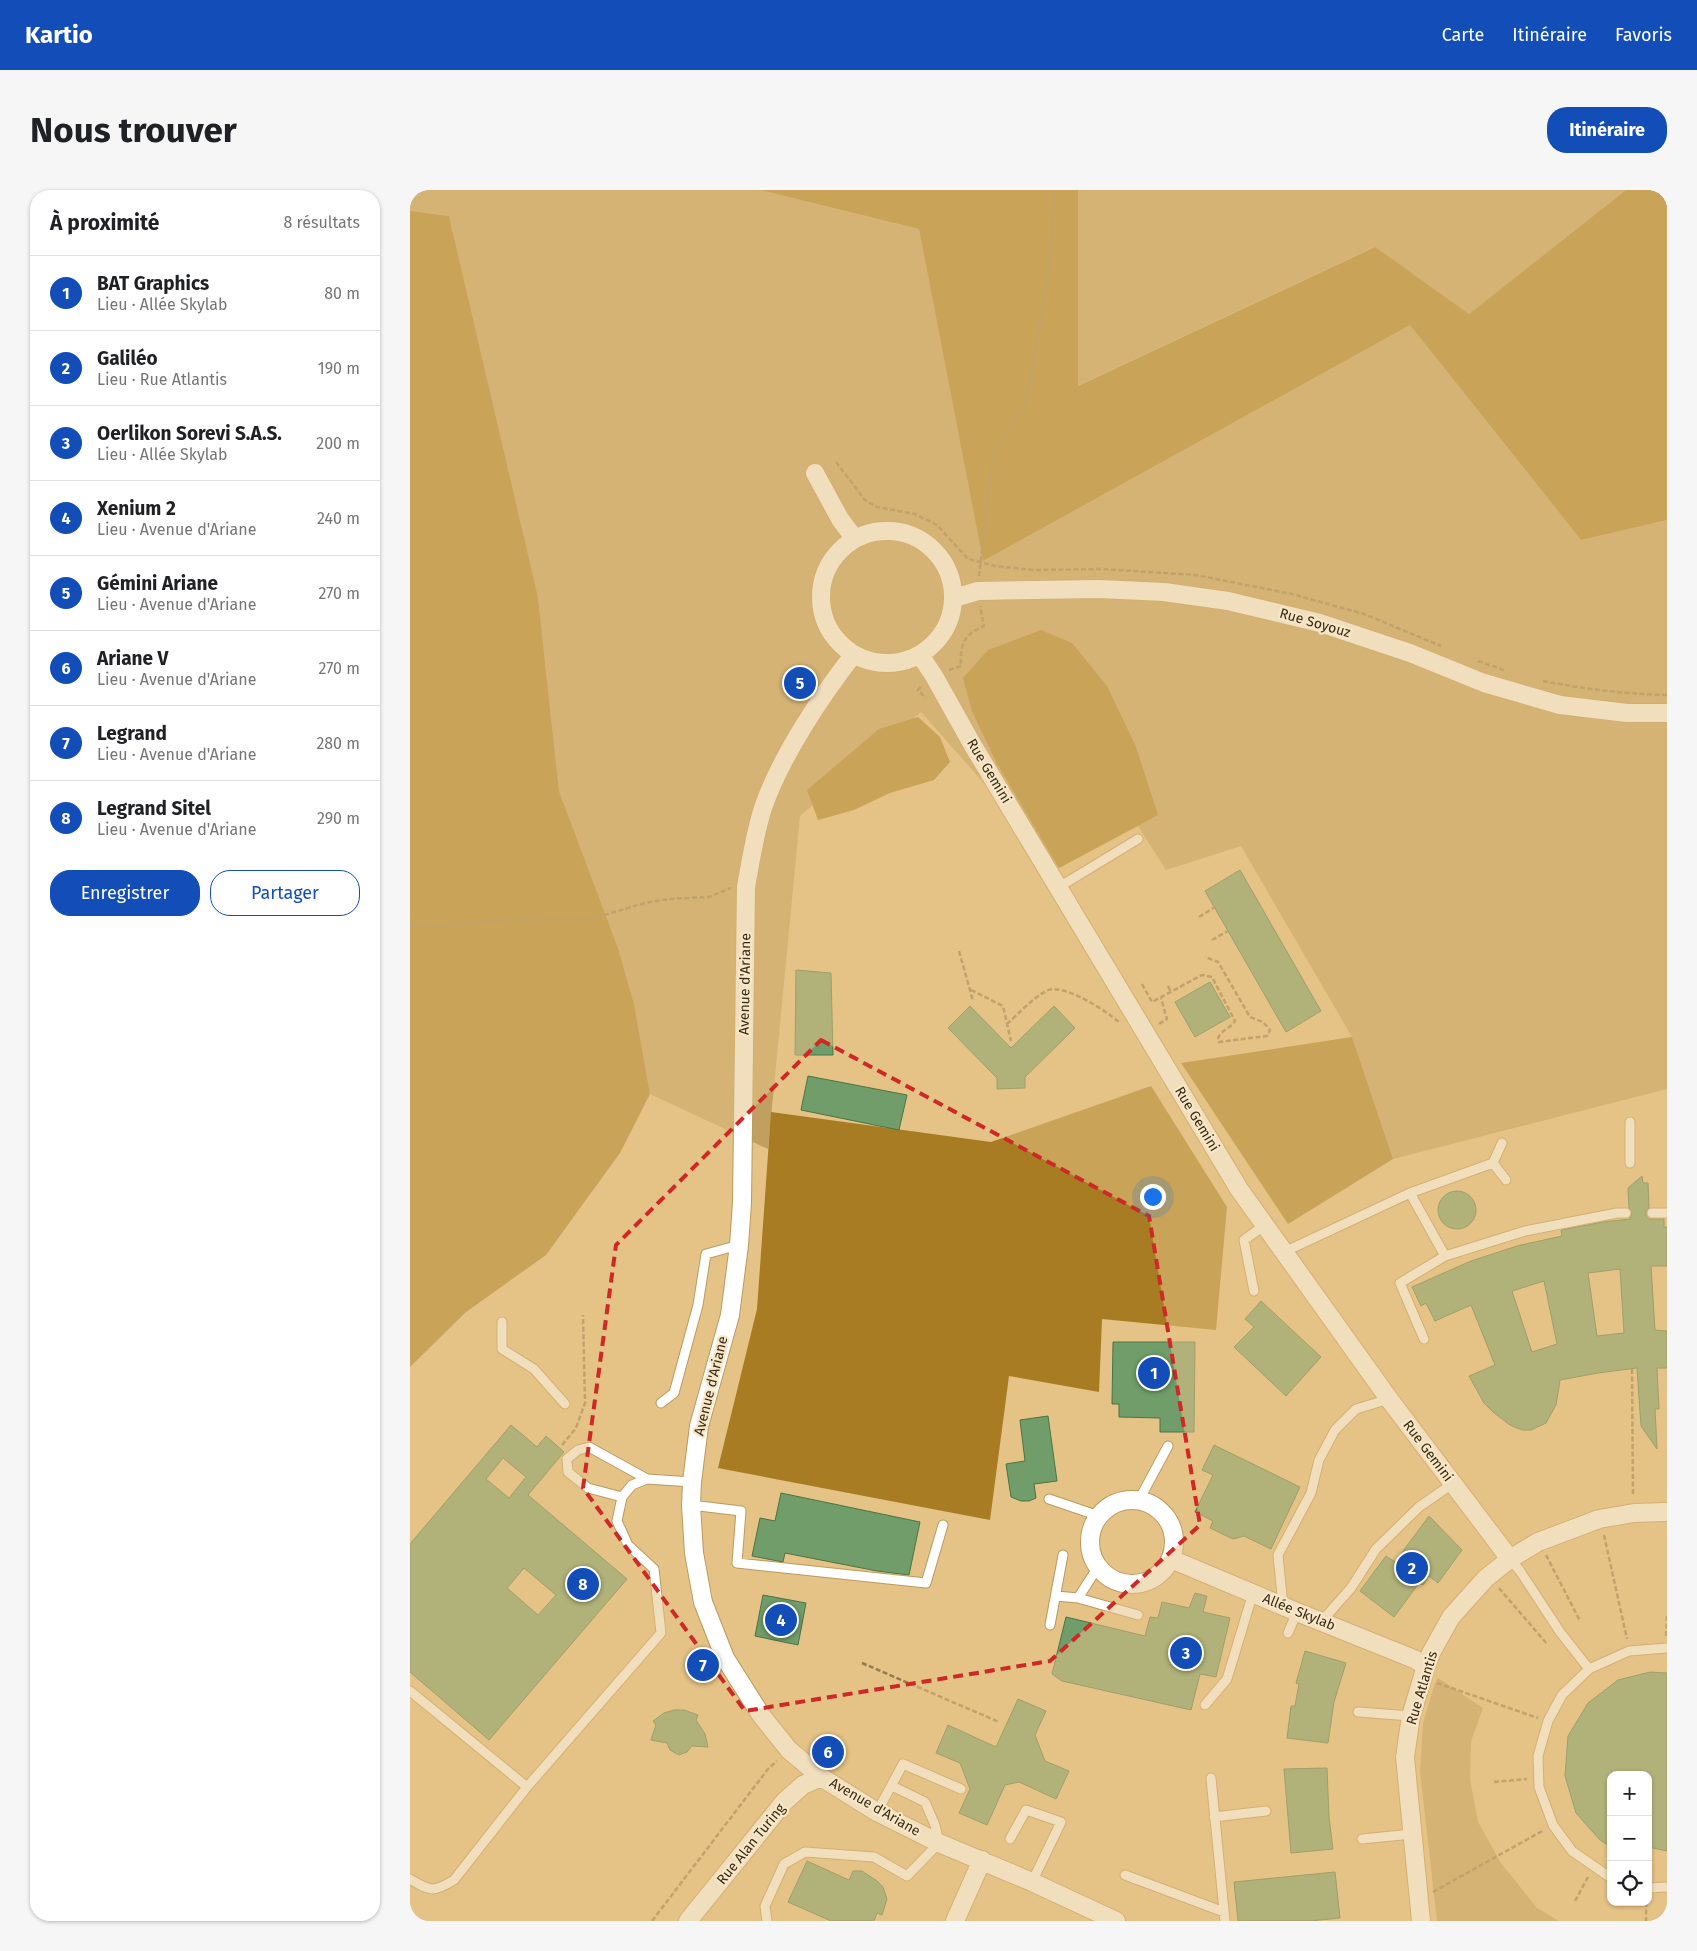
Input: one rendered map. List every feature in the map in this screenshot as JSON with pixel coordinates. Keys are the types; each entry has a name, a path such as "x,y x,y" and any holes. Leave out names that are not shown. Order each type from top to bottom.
{"street":[{"path":"815,473 840,520 855,539"},
{"path":"889,531 900,532 922,540 939,555 946,565 953,587 954,598 952,610 944,631 930,648 920,655 899,663 887,663 876,662 854,654 845,648 830,630 822,608 821,596 824,579 837,554 855,539 866,534 889,531"},
{"name":"Rue Soyouz","path":"954,598 978,591 1099,589 1164,592 1228,601 1320,623 1410,653 1484,683 1560,705 1627,713 1667,713"},
{"name":"Avenue d'Ariane","path":"854,654 827,691 783,764 764,805 746,887 742,1203 739,1244 730,1315 700,1426 692,1482 691,1505 694,1553 703,1602 725,1658 761,1715 790,1750 821,1777 877,1812 940,1843 1032,1882 1116,1921"},
{"name":"Rue Gemini","path":"920,655 1239,1189 1389,1399 1510,1559"},
{"path":"1139,1500 1151,1504 1161,1511 1169,1521 1174,1533 1171,1559 1165,1570 1144,1584 1118,1583 1107,1576 1098,1567 1092,1555 1090,1541 1092,1528 1099,1516 1110,1506 1124,1501 1139,1500"},
{"name":"Rue Atlantis","path":"1421,1921 1404,1757 1411,1716 1426,1666 1431,1652 1451,1617 1486,1578 1510,1559 1538,1542 1599,1519 1634,1513 1667,1512"},
{"name":"Allée Skylab","path":"1171,1559 1414,1659 1426,1666"},
{"name":"Rue Alan Turing","path":"688,1921 784,1802 803,1785 821,1777"},
{"path":"954,1921 982,1860"}],"lane":[{"path":"1059,888 1138,840"},
{"path":"1630,1122 1630,1163"},
{"path":"1284,1252 1410,1193 1493,1163 1502,1143"},
{"path":"1493,1163 1506,1180"},
{"path":"1410,1193 1445,1256"},
{"path":"1652,1213 1667,1212"},
{"path":"1424,1339 1400,1283 1445,1256 1525,1231 1617,1213 1626,1213"},
{"path":"1254,1292 1244,1240 1265,1225"},
{"path":"661,1403 674,1393 698,1305 706,1254 739,1244"},
{"path":"502,1322 502,1349 534,1369 565,1404"},
{"path":"1288,1634 1290,1609 1278,1555 1311,1493 1319,1460 1335,1430 1356,1409 1389,1399"},
{"path":"1139,1500 1168,1446"},
{"path":"622,1497 588,1488 568,1472 567,1459 578,1450 590,1447 647,1479 692,1482"},
{"path":"410,1878 426,1889 438,1890 454,1880 527,1787 661,1633 654,1569 628,1546 617,1521 622,1497 632,1485 647,1479"},
{"path":"1321,1622 1351,1588 1376,1549 1420,1507 1452,1484"},
{"path":"1049,1499 1099,1516"},
{"path":"691,1505 741,1511 736,1563 926,1583 943,1525"},
{"path":"1050,1625 1063,1554"},
{"path":"1510,1559 1589,1669"},
{"path":"1078,1598 1098,1567"},
{"path":"1205,1704 1227,1679 1253,1593"},
{"path":"1056,1596 1078,1598 1138,1615"},
{"path":"1607,1876 1572,1852 1553,1825 1539,1787 1538,1756 1548,1721 1562,1695 1589,1669 1629,1651 1666,1648"},
{"path":"410,1692 527,1787"},
{"path":"1358,1712 1411,1716"},
{"path":"877,1812 903,1764 961,1789"},
{"path":"1125,1876 1224,1917 1211,1778"},
{"path":"767,1921 765,1906 784,1864 806,1852 874,1857 907,1876 940,1843 925,1802 892,1786"},
{"path":"1010,1839 1026,1810 1061,1822 1032,1882"},
{"path":"1214,1817 1266,1811"},
{"path":"1362,1839 1412,1834"},
{"path":"1652,1888 1667,1887"}],"path":[{"path":"918,690 934,676 961,666 961,652 965,639 972,631 984,626 978,591 993,453 1025,407 1048,278 1054,190"},
{"path":"410,925 433,927 498,920 594,918 645,903 668,899 709,897 732,888 746,887"},
{"path":"1199,917 1215,907"},
{"path":"1212,940 1228,930"},
{"path":"959,951 973,1001"},
{"path":"1142,984 1152,1002 1202,976 1212,977 1235,1021 1220,1034 1219,1042 1267,1036 1270,1030 1263,1022 1250,1017 1218,962 1206,957"},
{"path":"1168,986 1171,992"},
{"path":"1007,1024 1046,991 1055,988 1098,1006 1123,1027"},
{"path":"971,990 1003,1006 1011,1040"},
{"path":"1158,1024 1167,1019 1161,998"},
{"path":"562,1445 576,1428 585,1404 583,1315"},
{"path":"1632,1369 1633,1496"},
{"path":"1599,1519 1612,1566 1629,1651"},
{"path":"1545,1554 1580,1621"},
{"path":"1498,1586 1547,1644"},
{"path":"1666,1648 1667,1616"},
{"path":"862,1663 999,1722"},
{"path":"1435,1683 1548,1721"},
{"path":"652,1921 768,1769 790,1750"},
{"path":"1494,1782 1539,1778"},
{"path":"1419,1900 1553,1825"},
{"path":"1575,1901 1593,1867"},
{"path":"1646,1906 1646,1921"}],"highlighted area":[{"path":"821,1040 1149,1216 1200,1525 1050,1661 745,1711 583,1488 616,1245"}],"shaded area":[{"path":"410,190 760,190 919,229 983,561 1410,325 1581,540 1667,520 1667,1089 1393,1159 1352,1037 1241,846 1166,870 1138,826 1059,868 921,712 800,816 768,1149 650,1094 634,1004 618,948 559,791 538,597 449,216 410,211"},
{"path":"760,190 1078,190 1078,386 1375,247 1469,314 1626,190 1664,190 1667,192 1667,520 1581,540 1410,325 983,561 919,229"},
{"path":"1078,190 1626,190 1469,314 1374,247 1077,386"},
{"path":"410,211 449,216 538,597 559,791 618,948 634,1004 650,1094 620,1153 546,1255 466,1312 410,1367"},
{"path":"1041,630 1072,643 1107,686 1136,747 1158,815 1059,868 996,762 972,711 963,678 988,650"},
{"path":"918,717 940,737 950,762 934,780 890,793 854,810 818,820 807,790 879,729"},
{"path":"1352,1037 1393,1159 1288,1224 1181,1063"},
{"path":"1151,1086 1227,1207 1216,1330 1102,1319 1099,1392 1009,1376 990,1520 718,1468 757,1309 771,1112 991,1142"},
{"path":"1438,1678 1483,1708 1471,1741 1470,1779 1478,1822 1501,1863 1537,1908 1559,1921 1437,1921 1420,1771 1423,1723"}],"building":[{"path":"1240,870 1321,1011 1286,1032 1205,891"},
{"path":"796,970 831,973 833,1055 795,1055"},
{"path":"1210,982 1230,1017 1195,1037 1175,1002"},
{"path":"970,1006 1011,1048 1054,1006 1075,1028 1025,1077 1025,1088 997,1089 997,1078 948,1028"},
{"path":"808,1076 907,1095 899,1130 801,1110"},
{"path":"1642,1176 1643,1183 1648,1183 1649,1208 1646,1210 1646,1216 1649,1219 1664,1219 1664,1227 1667,1227 1667,1266 1651,1266 1655,1330 1667,1331 1667,1368 1657,1368 1659,1409 1655,1409 1657,1449 1641,1426 1637,1368 1560,1380 1556,1405 1546,1423 1531,1430 1522,1430 1510,1425 1484,1403 1469,1376 1495,1365 1471,1305 1435,1321 1426,1303 1421,1306 1412,1287 1471,1261 1517,1246 1562,1236 1561,1230 1630,1219 1632,1213 1629,1208 1628,1188","holes":["1620,1269 1624,1333 1597,1336 1588,1273","1544,1281 1557,1344 1532,1352 1512,1291"]},
{"path":"1457,1191 1464,1192 1470,1197 1475,1203 1475,1217 1470,1223 1464,1228 1457,1229 1450,1228 1444,1223 1439,1217 1438,1210 1439,1203 1444,1197 1450,1192"},
{"path":"1261,1301 1321,1357 1286,1396 1234,1347 1254,1327 1245,1319"},
{"path":"1113,1342 1195,1342 1194,1432 1160,1432 1160,1418 1119,1417 1119,1404 1112,1404"},
{"path":"1048,1416 1057,1481 1034,1484 1036,1498 1029,1501 1021,1501 1011,1497 1006,1464 1025,1461 1020,1420"},
{"path":"511,1425 537,1447 546,1436 564,1452 528,1495 627,1579 489,1740 410,1672 410,1544","holes":["503,1458 526,1477 509,1498 486,1479","524,1568 556,1595 538,1615 507,1588"]},
{"path":"1214,1445 1300,1487 1271,1549 1244,1536 1233,1539 1210,1528 1213,1521 1195,1512 1213,1475 1202,1470"},
{"path":"781,1493 920,1522 909,1575 877,1571 785,1553 783,1562 752,1556 760,1518 775,1521"},
{"path":"1429,1516 1462,1550 1438,1583 1429,1576 1423,1585 1419,1583 1394,1617 1360,1591 1386,1556 1395,1562"},
{"path":"1195,1593 1207,1596 1203,1612 1230,1618 1216,1677 1200,1674 1191,1710 1062,1681 1052,1674 1066,1617 1145,1636 1150,1617 1158,1618 1162,1602 1189,1608"},
{"path":"763,1595 806,1603 798,1645 755,1636"},
{"path":"1305,1651 1346,1663 1334,1702 1328,1743 1287,1738 1291,1706 1295,1706 1299,1684 1296,1683"},
{"path":"1650,1672 1667,1673 1667,1851 1652,1848 1652,1771 1607,1771 1607,1844 1600,1840 1576,1813 1565,1776 1568,1736 1588,1703 1618,1680"},
{"path":"1018,1699 1046,1711 1035,1735 1045,1761 1069,1771 1056,1799 1019,1782 1005,1785 987,1825 959,1813 970,1789 960,1763 936,1753 948,1725 996,1747"},
{"path":"684,1710 698,1715 696,1720 705,1734 708,1747 692,1746 687,1752 679,1755 670,1750 667,1743 651,1740 656,1725 653,1721 664,1713"},
{"path":"1327,1768 1329,1817 1333,1849 1291,1853 1284,1769"},
{"path":"807,1861 849,1880 853,1871 862,1871 877,1881 883,1887 887,1899 882,1915 877,1913 874,1921 831,1921 788,1902"},
{"path":"1335,1872 1340,1918 1310,1921 1238,1921 1234,1882"}],"place":[{"name":"Gémini Ariane","path":"800,683"},
{"name":"BAT Graphics","path":"1154,1373"},
{"name":"Galiléo","path":"1412,1568"},
{"name":"Legrand Sitel","path":"583,1584"},
{"name":"Xenium 2","path":"781,1620"},
{"name":"Oerlikon Sorevi S.A.S.","path":"1186,1653"},
{"name":"Legrand","path":"703,1665"},
{"name":"Ariane V","path":"828,1752"}]}
